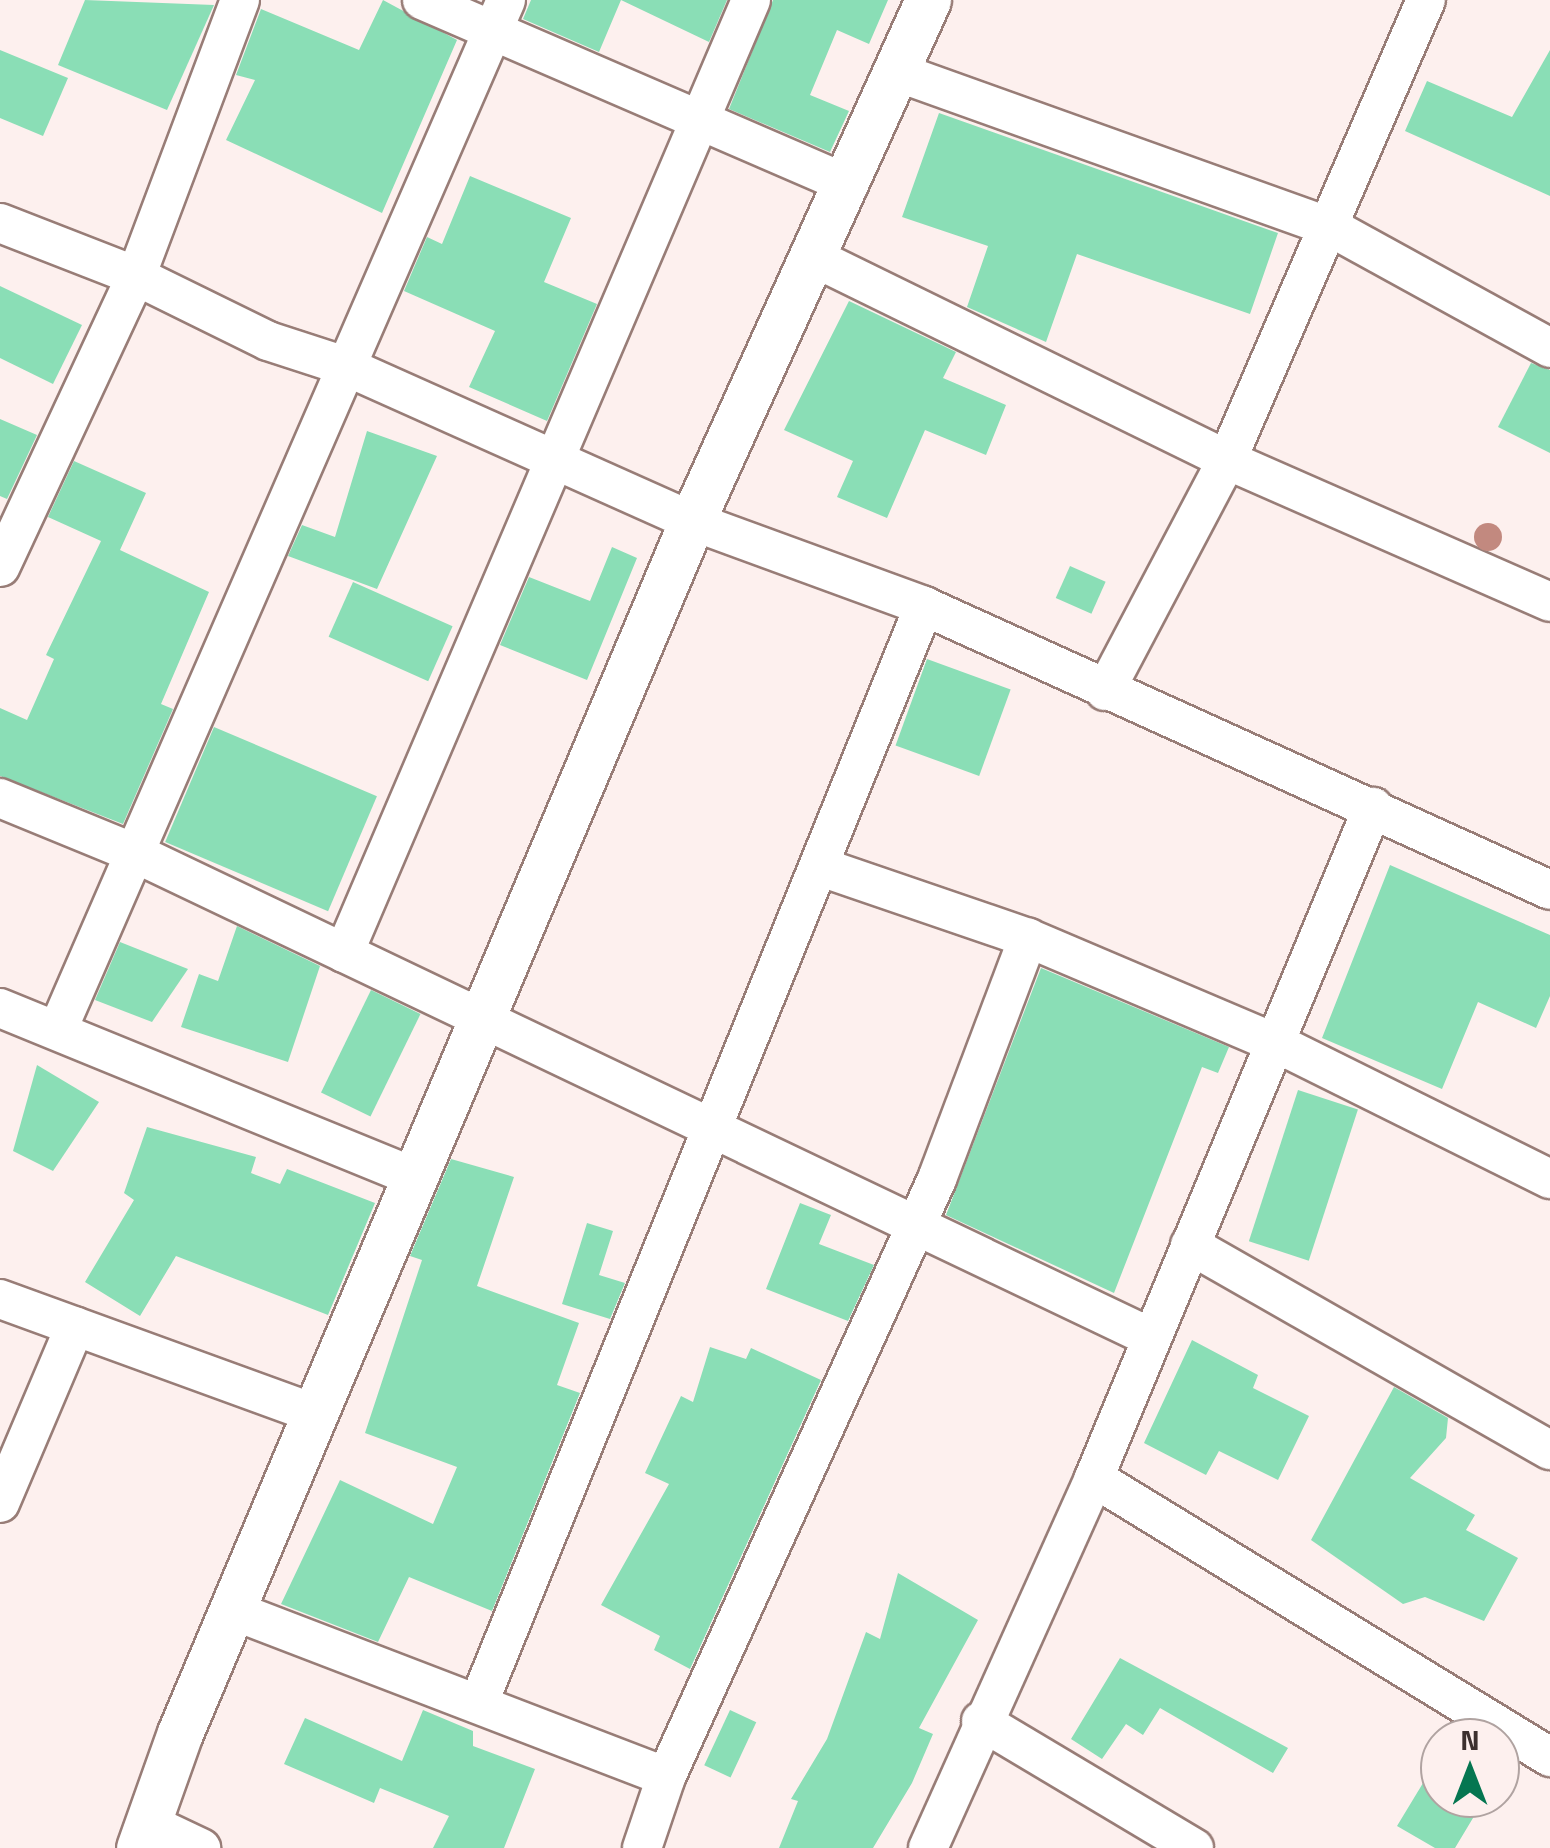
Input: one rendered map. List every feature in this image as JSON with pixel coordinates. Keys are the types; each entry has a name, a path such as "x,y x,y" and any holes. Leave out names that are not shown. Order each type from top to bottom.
{"street":[{"path":"0,568 136,276 240,0"},
{"path":"422,0 499,17 699,122 848,186"},
{"path":"344,953 550,460 751,0"},
{"path":"202,1848 144,1835 232,1610 486,1021 692,522 848,186 928,0"},
{"path":"1105,691 1227,460 1332,228 1426,0"},
{"path":"58,1030 139,855 345,366 499,17"},
{"path":"897,72 1332,228 1550,348"},
{"path":"0,223 136,276 268,340 345,366 692,522 924,606 1550,890"},
{"path":"813,257 1227,460 1550,602"},
{"path":"479,1702 716,1131 924,606"},
{"path":"0,798 139,855 1152,1338"},
{"path":"928,1848 981,1721 1094,1478 1374,807"},
{"path":"821,867 1028,938 1278,1044 1550,1179"},
{"path":"642,1848 666,1777 916,1226 1028,938"},
{"path":"0,1008 416,1178"},
{"path":"1190,1245 1550,1450"},
{"path":"0,1299 316,1414"},
{"path":"0,1503 75,1326"},
{"path":"1094,1478 1550,1757"},
{"path":"232,1610 666,1777"},
{"path":"981,1721 1194,1848"}],"building":[{"path":"85,0 214,5 167,110 58,65"},
{"path":"383,0 457,40 382,213 226,140 255,80 236,75 261,9 359,50"},
{"path":"531,0 621,0 599,52 523,19"},
{"path":"621,0 727,0 709,42"},
{"path":"773,0 888,0 869,44 837,30 810,95 849,111 830,152 729,109"},
{"path":"0,50 68,78 43,136 0,118"},
{"path":"1550,50 1550,196 1405,131 1427,81 1512,117"},
{"path":"939,113 1278,233 1250,314 1077,254 1046,342 967,307 988,246 902,217"},
{"path":"470,176 571,218 544,282 597,304 547,421 469,387 495,331 404,291 427,237 442,244"},
{"path":"0,286 82,325 53,384 0,358"},
{"path":"849,301 956,352 943,378 1006,405 986,455 925,430 887,518 837,497 853,461 784,430"},
{"path":"1531,363 1550,370 1550,453 1498,427"},
{"path":"0,419 37,435 7,499 0,496"},
{"path":"367,431 437,456 377,589 288,556 302,525 335,537"},
{"path":"74,461 146,493 120,550 209,592 161,704 173,709 123,824 0,776 0,708 27,720 54,659 46,655 101,541 48,517"},
{"path":"612,547 637,558 587,680 500,645 529,577 590,601"},
{"path":"1070,566 1106,582 1091,614 1056,598"},
{"path":"353,582 453,626 428,681 329,637"},
{"path":"927,659 1011,689 979,776 896,745"},
{"path":"214,727 377,796 328,911 165,842"},
{"path":"1390,865 1550,935 1550,996 1536,1028 1478,1002 1442,1089 1322,1038"},
{"path":"237,926 320,966 288,1062 181,1027 199,974 218,981"},
{"path":"120,942 188,969 152,1022 95,1000"},
{"path":"1041,968 1229,1047 1218,1073 1202,1067 1114,1293 946,1215"},
{"path":"371,990 420,1014 370,1117 321,1092"},
{"path":"37,1065 99,1102 53,1171 13,1151"},
{"path":"1298,1090 1358,1109 1309,1261 1249,1241"},
{"path":"147,1127 256,1157 251,1173 280,1184 287,1169 375,1203 328,1315 176,1256 140,1316 85,1282 134,1200 124,1193"},
{"path":"451,1159 514,1177 477,1286 579,1323 557,1385 580,1393 492,1611 409,1577 378,1642 281,1604 340,1480 433,1524 457,1467 365,1433 422,1260 410,1256"},
{"path":"800,1203 831,1215 819,1244 874,1265 848,1321 766,1289"},
{"path":"587,1223 613,1231 599,1275 625,1283 610,1319 562,1304"},
{"path":"1192,1340 1258,1375 1253,1388 1309,1416 1278,1480 1219,1451 1206,1475 1144,1443"},
{"path":"710,1347 746,1359 751,1348 821,1380 690,1669 654,1650 660,1636 601,1605 669,1484 645,1473 681,1396 693,1402"},
{"path":"1394,1387 1448,1418 1446,1438 1410,1478 1475,1515 1466,1530 1518,1558 1484,1621 1425,1597 1403,1604 1311,1540"},
{"path":"898,1573 978,1620 919,1728 933,1734 912,1783 873,1848 779,1848 798,1801 791,1799 827,1739 866,1632 880,1639"},
{"path":"1120,1658 1288,1748 1273,1773 1160,1708 1143,1735 1126,1724 1102,1759 1071,1739"},
{"path":"423,1710 473,1731 473,1746 535,1769 504,1848 433,1848 449,1816 380,1788 374,1803 284,1764 305,1718 402,1761"},
{"path":"730,1710 756,1722 731,1778 704,1765"},
{"path":"1420,1788 1420,1818 1473,1818 1455,1848 1435,1848 1397,1826"}]}
